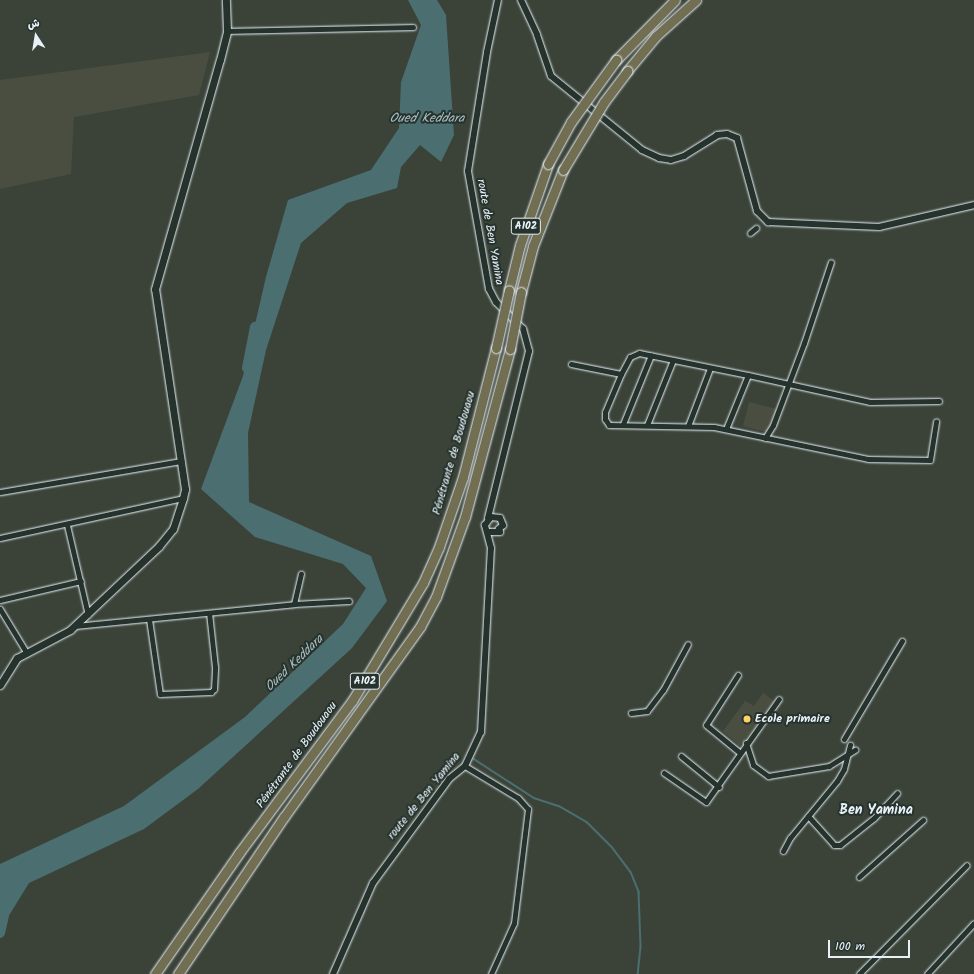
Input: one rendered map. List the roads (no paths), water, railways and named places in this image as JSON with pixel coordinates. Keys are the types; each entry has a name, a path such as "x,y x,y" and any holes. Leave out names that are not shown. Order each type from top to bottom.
{"highway":[{"name":"Pénétrante de Boudouaou","path":"155,974 239,853 352,701 424,583 439,547 462,477 496,348 520,245 548,164 571,122 616,60 675,0"},
{"name":"A102","path":"178,974 284,817 420,627 436,596 465,517 510,349 521,292 533,246 563,170 600,107 627,71 656,36 696,0"}],"main road":[{"path":"0,685 17,658 75,626 88,616 164,540 173,529 186,489 155,289 227,31 226,0"}],"street":[{"name":"route de Ben Yamina","path":"488,518 529,350 523,329 496,302 489,290 468,171 487,52 498,0"},
{"path":"521,0 537,34 551,76 642,150 659,158 671,160 684,156 717,135 727,134 737,138 756,210 768,222 879,227 974,205"},
{"path":"227,31 413,27"},
{"path":"750,232 756,228"},
{"path":"765,438 787,386 831,262"},
{"path":"936,422 930,460 868,459 726,429 688,426 609,425 605,419 605,412 630,357 639,353 748,375 787,386 870,402 939,401"},
{"path":"623,424 651,355"},
{"path":"647,425 673,360"},
{"path":"571,364 621,374"},
{"path":"688,426 710,368"},
{"path":"726,429 748,375"},
{"path":"0,492 181,461"},
{"path":"0,538 67,525 183,498"},
{"name":"route de Ben Yamina","path":"493,500 498,517"},
{"path":"498,517 503,525 498,533 488,532 485,525 488,518 498,517"},
{"path":"67,525 81,580 88,616"},
{"name":"route de Ben Yamina","path":"333,974 373,882 382,867 449,780 465,766 481,732 491,548 488,532"},
{"name":"route de Ben Yamina","path":"491,548 498,533"},
{"path":"294,604 301,574"},
{"path":"0,600 81,580"},
{"path":"75,626 294,604 349,601"},
{"path":"0,609 26,652"},
{"path":"149,619 160,694 211,692 214,689 215,667 209,613"},
{"path":"844,739 902,641"},
{"path":"631,713 647,711 663,690 688,644"},
{"path":"738,675 706,725 739,752"},
{"path":"664,773 706,802 719,786 739,752 779,699"},
{"path":"746,743 753,766 768,776 830,766 855,750"},
{"path":"784,851 808,816 837,781 844,769 850,745"},
{"path":"681,756 719,786"},
{"path":"465,766 518,798 528,809 514,923 491,974"},
{"path":"808,816 834,845 840,845 874,818 897,793"},
{"path":"859,877 923,820"},
{"path":"859,974 967,865"},
{"path":"927,974 974,923"}],"water":[{"name":"Oued Keddara","path":"408,0 437,0 446,15 454,135 441,162 420,145 401,167 397,188 347,203 301,243 266,350 248,433 249,502 371,556 387,601 352,648 198,789 144,829 29,883 0,930 0,864 124,806 245,717 343,624 366,588 343,564 255,537 201,489 243,376 266,277 288,200 371,170 399,128 401,82 421,25"}],"waterway":[{"name":"Oued Keddara","path":"247,368 255,327"},
{"path":"474,759 534,798 559,806 587,822 612,847 631,872 639,892 641,947 638,974"},
{"name":"Oued Keddara","path":"0,933 4,916"}],"place":[{"name":"Ecole primaire","path":"747,719"}],"district":[{"name":"Ben Yamina","path":"876,810"}]}
